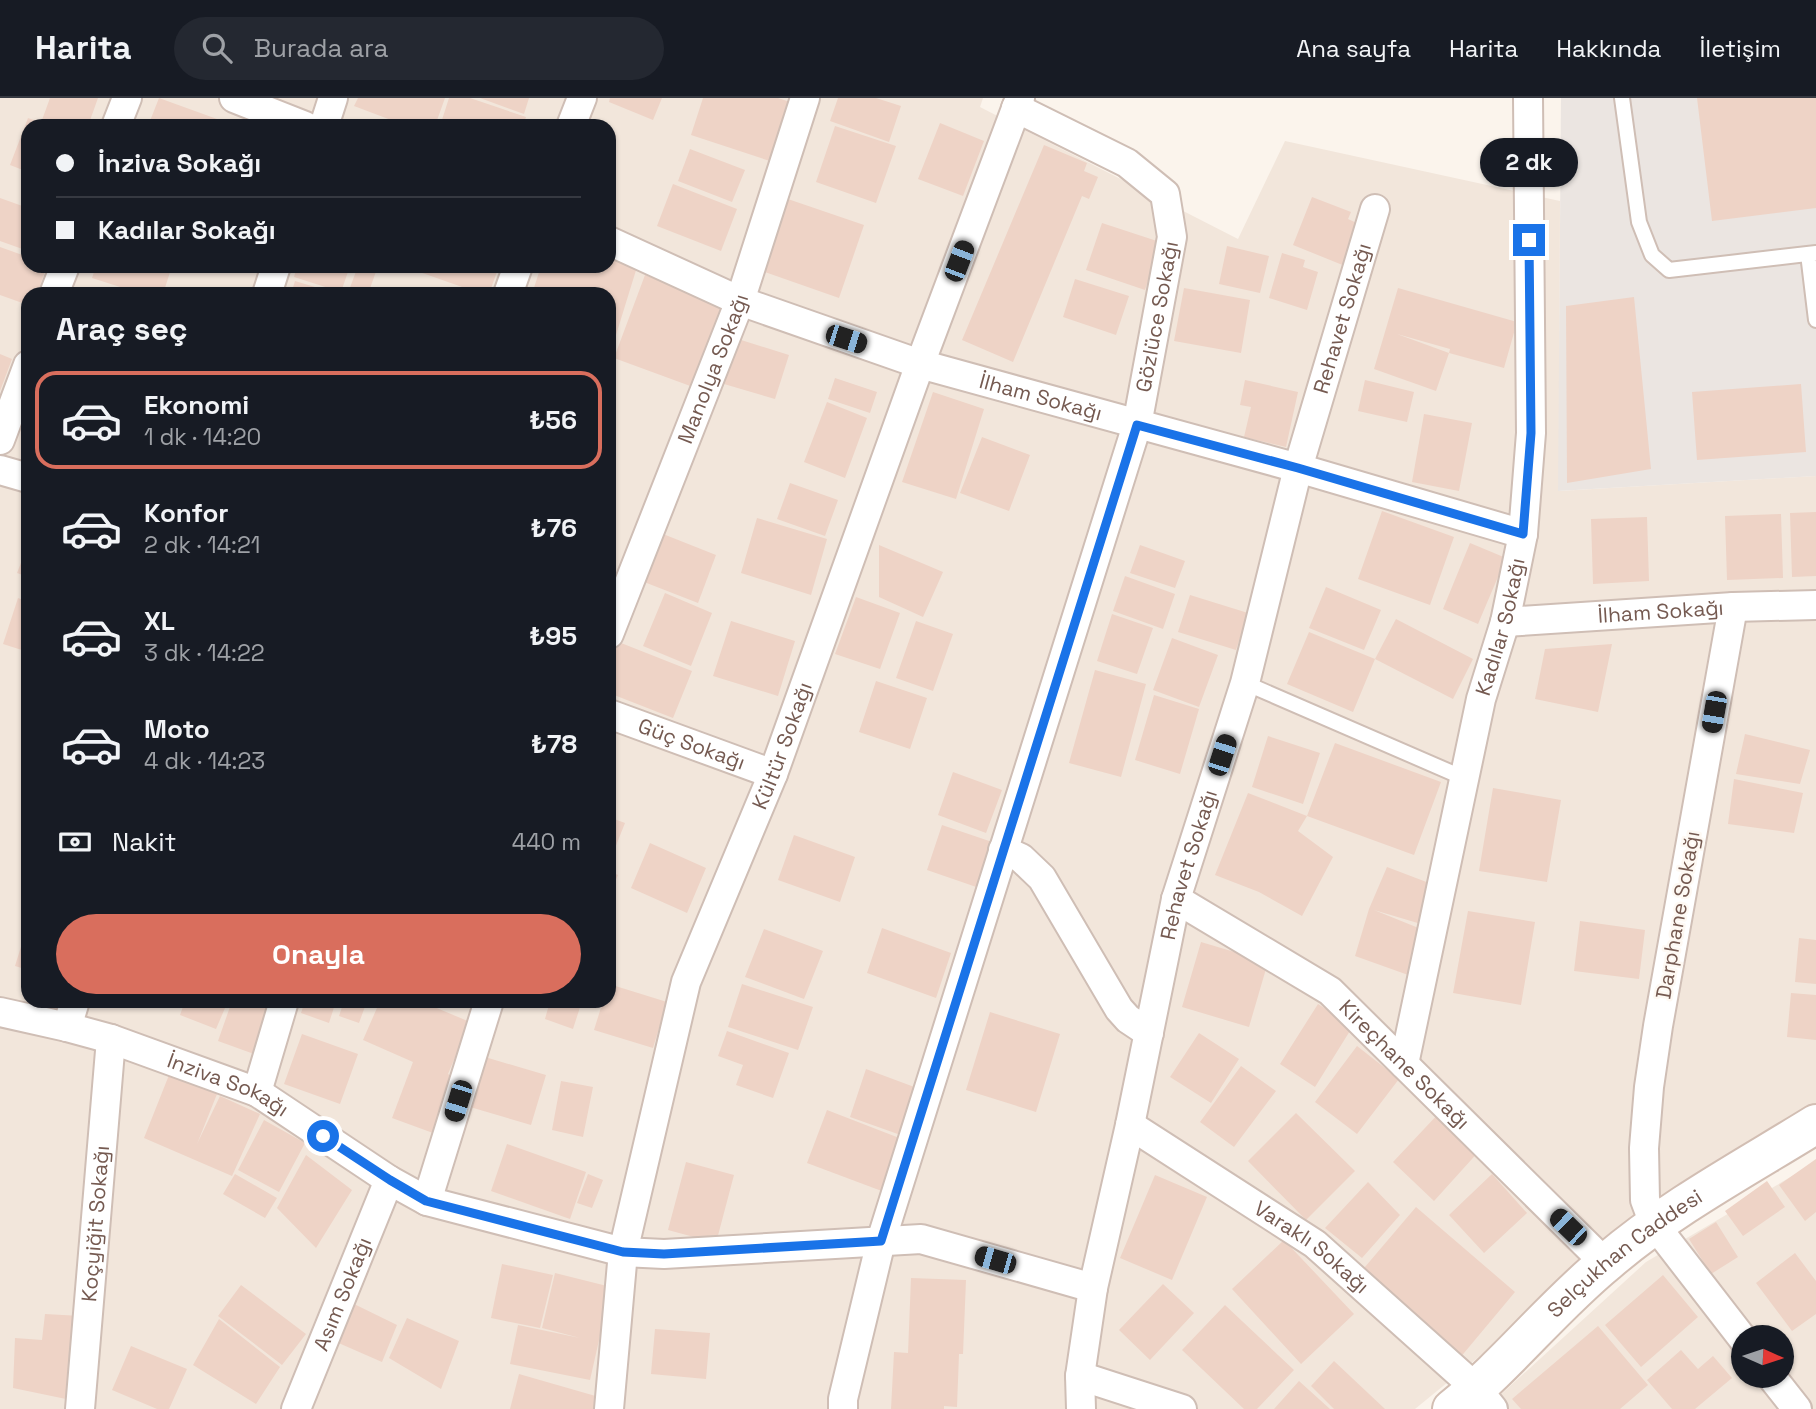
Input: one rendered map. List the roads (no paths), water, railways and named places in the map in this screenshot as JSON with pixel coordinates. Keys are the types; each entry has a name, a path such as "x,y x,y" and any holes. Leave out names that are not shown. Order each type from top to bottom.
{"street":[{"path":"119,119 127,98"},
{"path":"234,98 287,119"},
{"path":"326,119 332,98"},
{"path":"573,119 582,98"},
{"name":"Manolya Sokağı","path":"616,616 740,301 805,98"},
{"name":"Kadılar Sokağı","path":"1404,1065 1481,699 1505,622 1523,534 1531,433 1528,98"},
{"name":"Kültür Sokağı","path":"609,1409 623,1252 686,982 773,774 920,364 1018,103"},
{"name":"Gözlüce Sokağı","path":"844,1409 843,1399 881,1241 1137,425 1172,237 1165,194 1127,163 1018,103"},
{"name":"Rehavet Sokağı","path":"1081,1409 1080,1376 1093,1287 1130,1125 1176,900 1245,683 1298,468 1375,209"},
{"name":"İlham Sokağı","path":"616,244 740,301 920,364 1298,468 1523,534"},
{"path":"0,440 21,384"},
{"path":"0,470 21,476"},
{"name":"İlham Sokağı","path":"1505,622 1733,607 1816,605"},
{"name":"Darphane Sokağı","path":"1654,1224 1645,1200 1644,1174 1649,1087 1733,607"},
{"name":"Güç Sokağı","path":"616,717 773,774"},
{"path":"1003,850 1021,858 1042,878 1119,1009 1128,1019 1149,1033"},
{"name":"Kireçhane Sokağı","path":"1176,900 1330,990 1605,1263"},
{"path":"257,1092 282,1008"},
{"path":"426,1201 487,1008"},
{"name":"İnziva Sokağı","path":"0,1012 71,1014 111,1039 257,1092 426,1201 623,1252 664,1254 921,1239 1093,1287"},
{"name":"Koçyiğit Sokağı","path":"80,1409 111,1039"},
{"name":"Selçukhan Caddesi","path":"1474,1402 1605,1263 1654,1224 1816,1124"},
{"name":"Varaklı Sokağı","path":"1130,1125 1315,1244 1474,1402"},
{"name":"Asım Sokağı","path":"296,1409 390,1180"},
{"path":"1654,1224 1732,1325"},
{"path":"1080,1376 1182,1409"},
{"path":"1781,1388 1797,1409"}],"lane":[{"path":"1622,98 1639,222 1652,255 1669,270 1812,253 1816,320"},
{"path":"1245,683 1464,778"}]}
